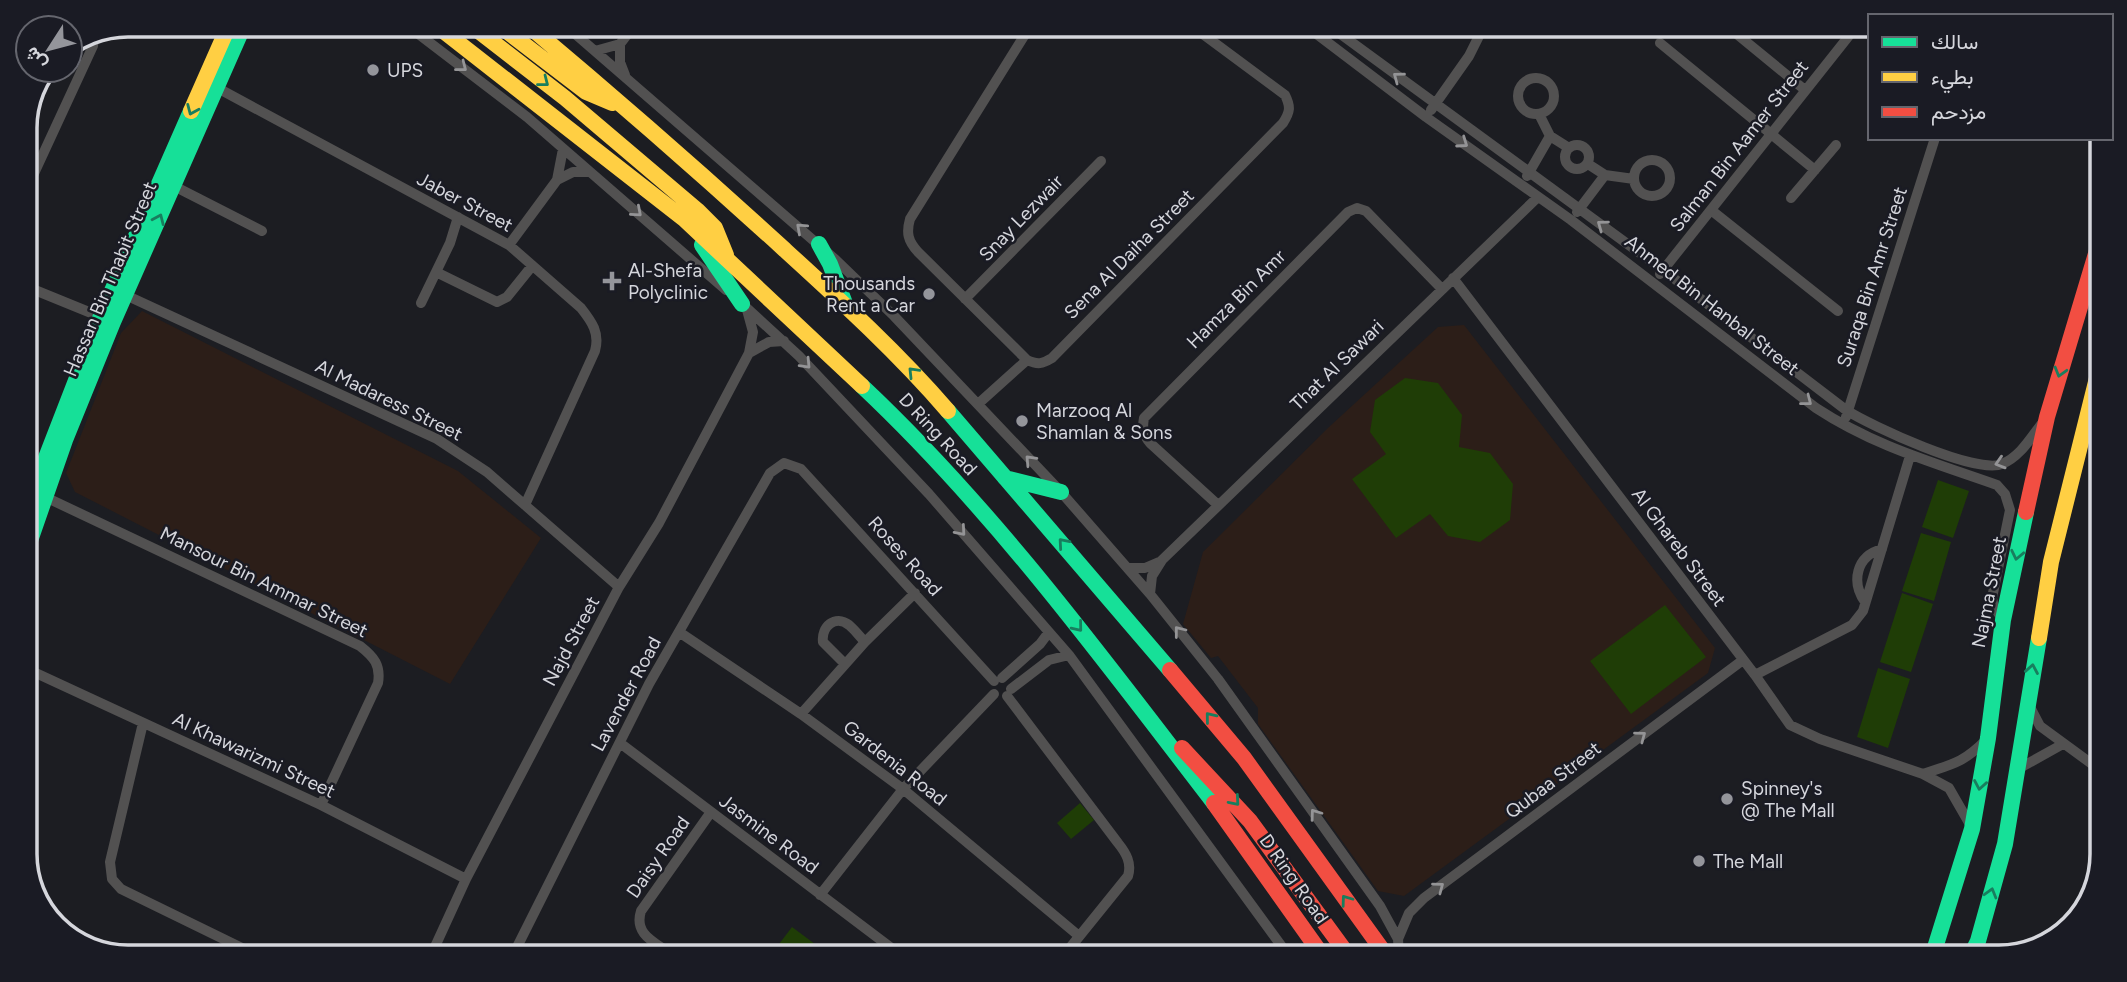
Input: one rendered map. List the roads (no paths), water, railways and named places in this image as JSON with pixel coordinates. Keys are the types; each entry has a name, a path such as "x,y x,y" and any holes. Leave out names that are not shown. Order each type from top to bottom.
{"main road":[{"name":"Hassan Bin Thabit Street","path":"37,499 107,319 211,82 225,37"},
{"name":"Hassan Bin Thabit Street","path":"211,82 237,37"},
{"name":"D Ring Road","path":"451,37 684,219 878,401 940,464 1077,625 1227,820 1315,945"},
{"path":"486,37 565,98 697,210 715,228 727,258"},
{"path":"514,37 586,92 625,107"},
{"name":"D Ring Road","path":"541,37 625,107 846,306 925,384 1115,603 1244,758 1379,945"},
{"path":"684,219 743,304"},
{"path":"819,244 839,284 846,306"},
{"name":"Najma Street","path":"1936,945 1972,829 1988,738 2003,620 2047,417 2090,274"},
{"path":"1976,945 2005,844 2051,562 2090,406"},
{"path":"1005,478 1061,492"},
{"path":"1150,720 1207,771 1248,816 1341,945"}],"street":[{"path":"422,37 527,117 743,304 784,341 929,494 1069,655 1281,945"},
{"path":"579,37 819,244 894,316 1061,492 1150,594 1217,679 1380,906 1398,939 1398,945"},
{"path":"595,51 620,44 625,37"},
{"path":"1023,37 910,219 907,228 911,245 1027,360"},
{"name":"Sena Al Daiha Street","path":"978,404 1027,360 1043,364 1052,358 1289,114 1290,105 1285,95 1207,37"},
{"name":"Ahmed Bin Hanbal Street","path":"1321,37 1426,117 1571,219 1816,408 1845,427 1910,456 1997,485 2004,491 2010,510 1992,598 1997,614 2003,620"},
{"name":"Ahmed Bin Hanbal Street","path":"1344,37 1663,270 1846,410 1870,425 1901,439 1977,465 1999,466 2019,453 2047,417"},
{"path":"1426,117 1469,56 1478,37"},
{"path":"1740,37 1805,90"},
{"name":"Salman Bin Aamer Street","path":"1654,282 1848,37"},
{"path":"1660,43 1772,132 1815,170"},
{"path":"37,168 93,44"},
{"path":"620,44 620,62 627,79"},
{"name":"Jaber Street","path":"211,82 509,245 586,313 597,331 597,343 525,505"},
{"path":"1539,114 1550,136 1569,148"},
{"path":"1522,184 1550,136"},
{"name":"Suraqa Bin Amr Street","path":"1845,427 1846,410 1934,140"},
{"path":"1577,145 1585,148 1589,155 1588,164 1580,169 1571,168 1566,161 1566,152 1577,145"},
{"path":"1791,198 1836,145"},
{"path":"509,245 557,180 564,149"},
{"name":"Snay Lezwair","path":"965,299 1101,161"},
{"path":"1588,164 1605,175 1634,179"},
{"path":"557,180 573,172 591,173"},
{"path":"1571,219 1605,175"},
{"path":"168,181 262,231"},
{"name":"That Al Sawari","path":"1150,594 1152,576 1162,560 1538,197"},
{"name":"Hamza Bin Amr","path":"1218,505 1150,443 1142,427 1144,418 1348,212 1357,208 1366,211 1441,288"},
{"path":"1711,210 1838,311"},
{"path":"421,303 450,243 459,235 462,220"},
{"path":"436,272 497,302 507,297 534,268"},
{"name":"Al Ghareb Street","path":"1453,278 1755,675 1790,725 1820,739 1923,774 1949,788 1972,829"},
{"path":"37,291 107,319"},
{"name":"Al Madaress Street","path":"120,292 437,439 487,472 619,587"},
{"name":"Najd Street","path":"436,945 466,879 619,587 659,523 749,353 752,322 743,304"},
{"path":"749,353 769,342 784,341"},
{"path":"1755,675 1852,625 1858,619 1866,602 1910,456"},
{"name":"Roses Road","path":"679,632 770,473 784,463 801,468 998,680"},
{"name":"Mansour Bin Ammar Street","path":"39,490 360,646 371,654 377,663 378,683 321,805"},
{"path":"1866,602 1858,590 1858,569 1868,555 1881,549"},
{"path":"1128,568 1145,568 1162,560"},
{"path":"800,714 865,642 915,593"},
{"path":"845,664 823,642 826,626 837,621 843,622 865,642"},
{"name":"Gardenia Road","path":"679,632 800,714 903,789 1079,936"},
{"name":"Lavender Road","path":"518,945 679,632"},
{"path":"1049,632 1040,645 991,687 994,694 1000,698 1049,660 1069,655"},
{"name":"Qubaa Street","path":"1398,939 1409,913 1424,898 1743,660"},
{"name":"Al Khawarizmi Street","path":"37,674 321,805 466,879"},
{"path":"998,680 1008,682 1009,693 1126,854 1131,867 1128,876 1072,945"},
{"path":"820,895 903,789 994,694"},
{"path":"2027,700 2040,726 2090,763"},
{"path":"143,723 110,862 112,879 121,889 236,945"},
{"path":"1923,774 1954,765 1969,757 1988,738"},
{"name":"Jasmine Road","path":"620,743 887,945"},
{"path":"2018,769 2063,744"},
{"name":"Daisy Road","path":"658,945 643,934 639,927 641,911 711,812"}],"place":[{"name":"UPS","path":"373,70"},
{"name":"Al-Shefa Polyclinic","path":"612,281"},
{"name":"Thousands Rent a Car","path":"929,294"},
{"name":"Marzooq Al Shamlan & Sons","path":"1022,421"},
{"name":"Spinney's @ The Mall","path":"1727,799"},
{"name":"The Mall","path":"1699,861"}]}
